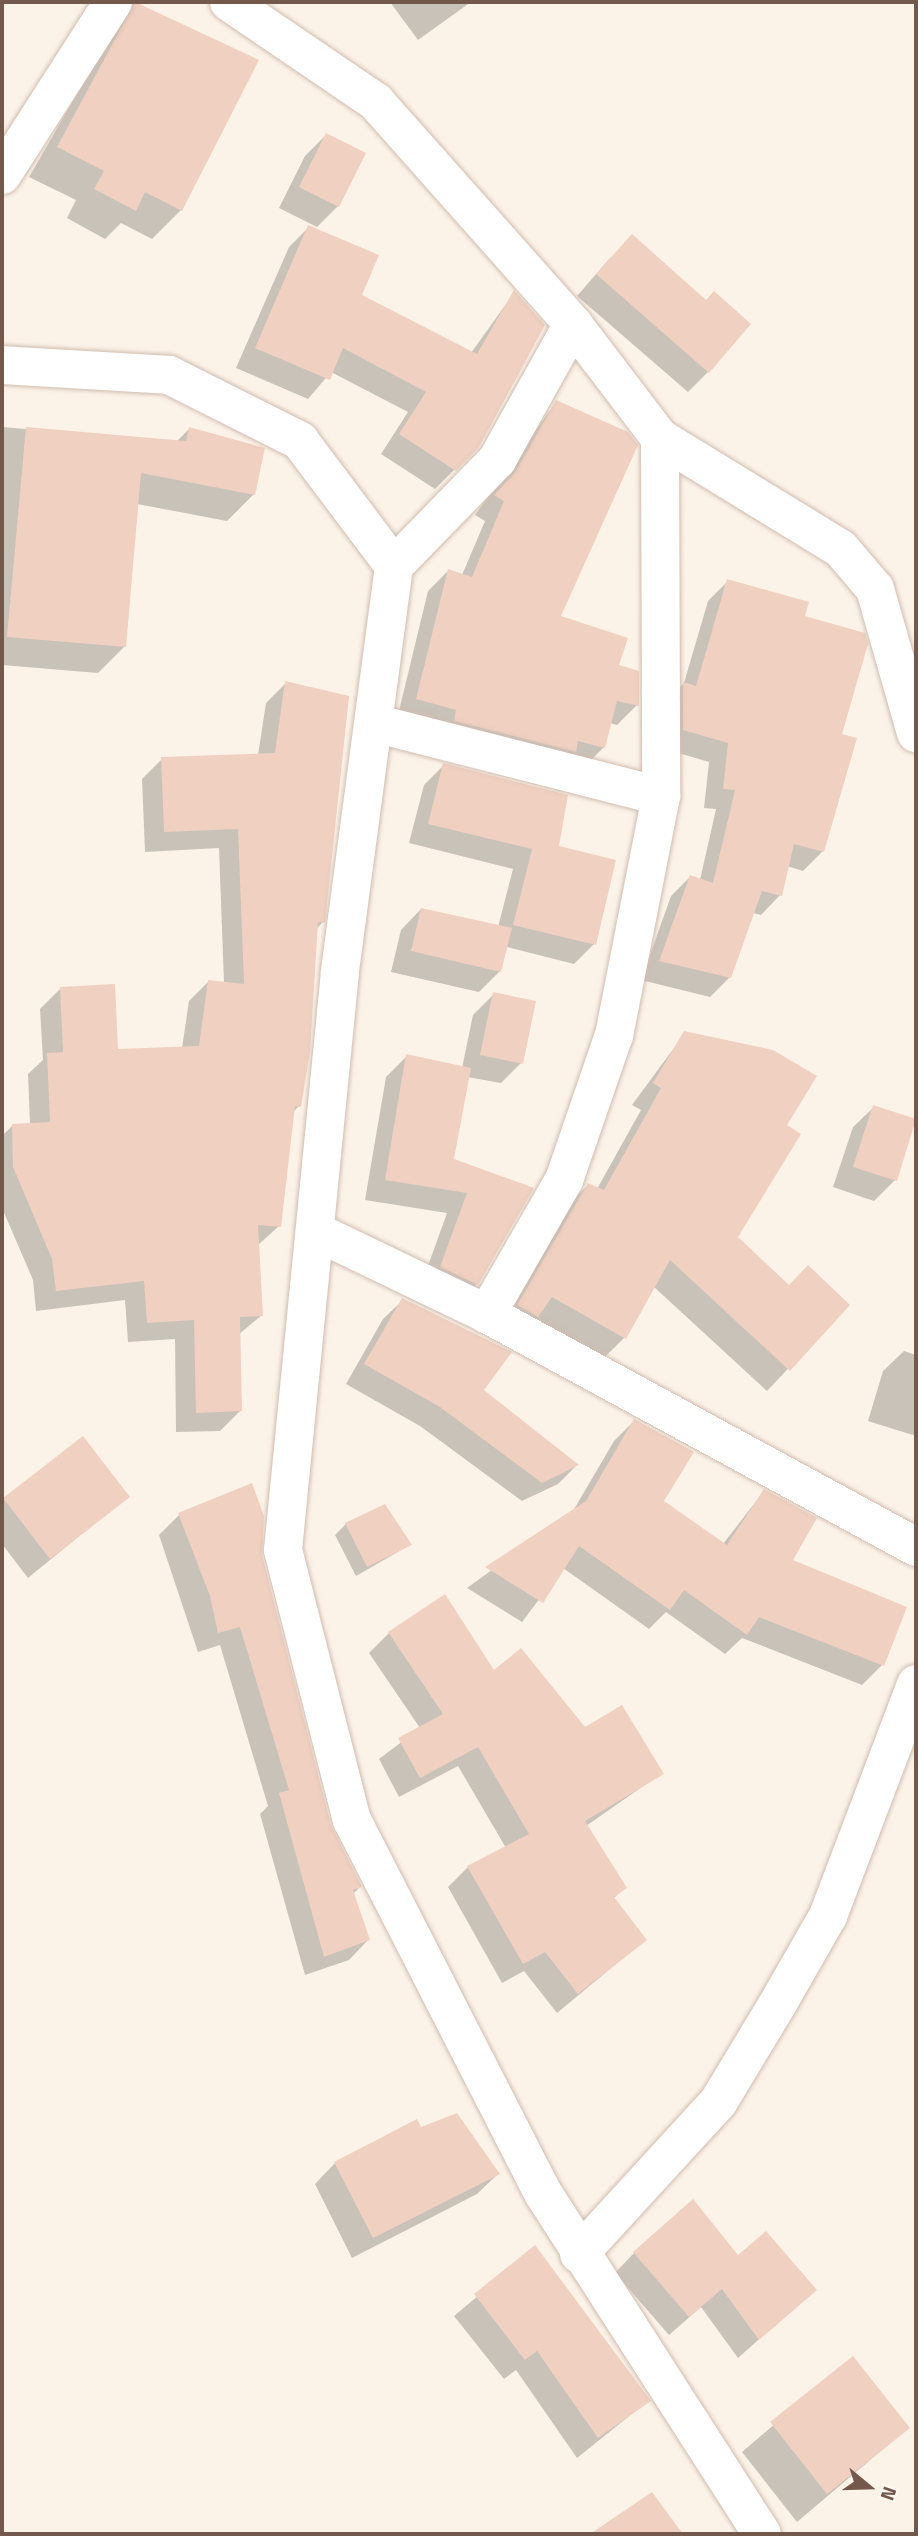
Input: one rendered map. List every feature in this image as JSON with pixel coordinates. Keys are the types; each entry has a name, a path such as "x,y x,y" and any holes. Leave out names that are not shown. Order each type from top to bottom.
{"street":[{"path":"2,175 113,2"},
{"path":"229,2 376,102 573,324 660,438 841,549 875,589 916,733"},
{"path":"573,324 497,460 394,566 340,972 319,1233 283,1550 352,1820 579,2254 762,2534"},
{"path":"2,365 169,374 300,441 394,566"},
{"path":"486,1314 564,1180 614,1034 661,796 660,438"},
{"path":"374,723 661,796"},
{"path":"319,1233 486,1314 916,1547"},
{"path":"579,2254 719,2101 770,2016 828,1916 916,1684"}],"building":[{"path":"135,2 259,60 182,211 145,192 136,211 94,189 104,171 57,147"},
{"path":"326,133 366,153 339,207 299,187"},
{"path":"308,225 379,255 362,295 477,354 514,290 545,325 479,447 456,471 399,434 426,392 343,348 330,380 255,348"},
{"path":"632,234 706,300 714,291 751,324 709,373 596,274"},
{"path":"556,400 628,432 638,445 561,616 628,638 619,665 639,671 639,706 617,701 605,748 578,741 576,752 454,721 456,710 416,699 448,569 472,577 504,501 494,495 516,471"},
{"path":"26,427 186,441 189,427 265,448 255,495 141,473 126,647 7,637"},
{"path":"727,579 809,602 805,616 865,633 868,644 842,734 857,738 824,852 794,844 782,896 762,891 731,978 659,961 690,875 713,883 735,790 723,789 728,743 683,730 683,682 696,686"},
{"path":"285,681 349,696 325,923 318,922 310,1052 301,1107 295,1106 281,1227 258,1225 263,1316 240,1317 242,1411 196,1413 194,1320 147,1323 144,1281 56,1291 52,1259 13,1167 12,1124 50,1122 47,1053 63,1052 60,987 115,984 118,1049 199,1046 208,980 244,984 238,829 164,832 161,757 275,753"},
{"path":"443,763 568,795 559,846 616,860 596,945 513,925 532,849 428,824"},
{"path":"421,908 512,928 501,972 411,951"},
{"path":"493,992 536,1001 523,1064 480,1055"},
{"path":"684,1031 773,1050 817,1076 787,1125 801,1134 738,1237 789,1285 808,1265 850,1305 790,1371 670,1260 626,1339 552,1297 538,1317 517,1305 588,1183 604,1190 661,1088 653,1083"},
{"path":"406,1054 471,1068 454,1159 534,1188 478,1285 440,1267 467,1193 385,1180"},
{"path":"873,1105 916,1119 897,1181 853,1167"},
{"path":"402,1298 512,1352 484,1390 579,1465 542,1483 440,1407 364,1364"},
{"path":"634,1419 694,1452 664,1501 727,1545 764,1489 817,1518 793,1560 907,1607 884,1666 759,1617 747,1635 684,1590 670,1610 579,1546 543,1603 485,1567 586,1501"},
{"path":"83,1436 130,1497 50,1559 3,1498"},
{"path":"252,1483 264,1516 262,1555 331,1825 362,1887 353,1890 370,1940 324,1957 279,1793 289,1790 240,1627 218,1633 210,1596 178,1513"},
{"path":"385,1504 412,1545 367,1567 345,1523"},
{"path":"445,1594 494,1670 521,1648 585,1727 622,1705 664,1774 585,1821 627,1888 614,1897 647,1940 578,1994 545,1952 523,1964 467,1866 529,1834 478,1747 420,1778 398,1738 443,1714 388,1632"},
{"path":"457,2113 500,2174 373,2238 334,2162 417,2119 421,2127"},
{"path":"693,2199 738,2255 766,2231 817,2290 759,2340 722,2289 689,2317 633,2252"},
{"path":"535,2245 651,2401 598,2438 537,2351 525,2360 474,2294"},
{"path":"853,2356 910,2428 827,2494 770,2422"},
{"path":"652,2492 683,2534 590,2534"}]}
